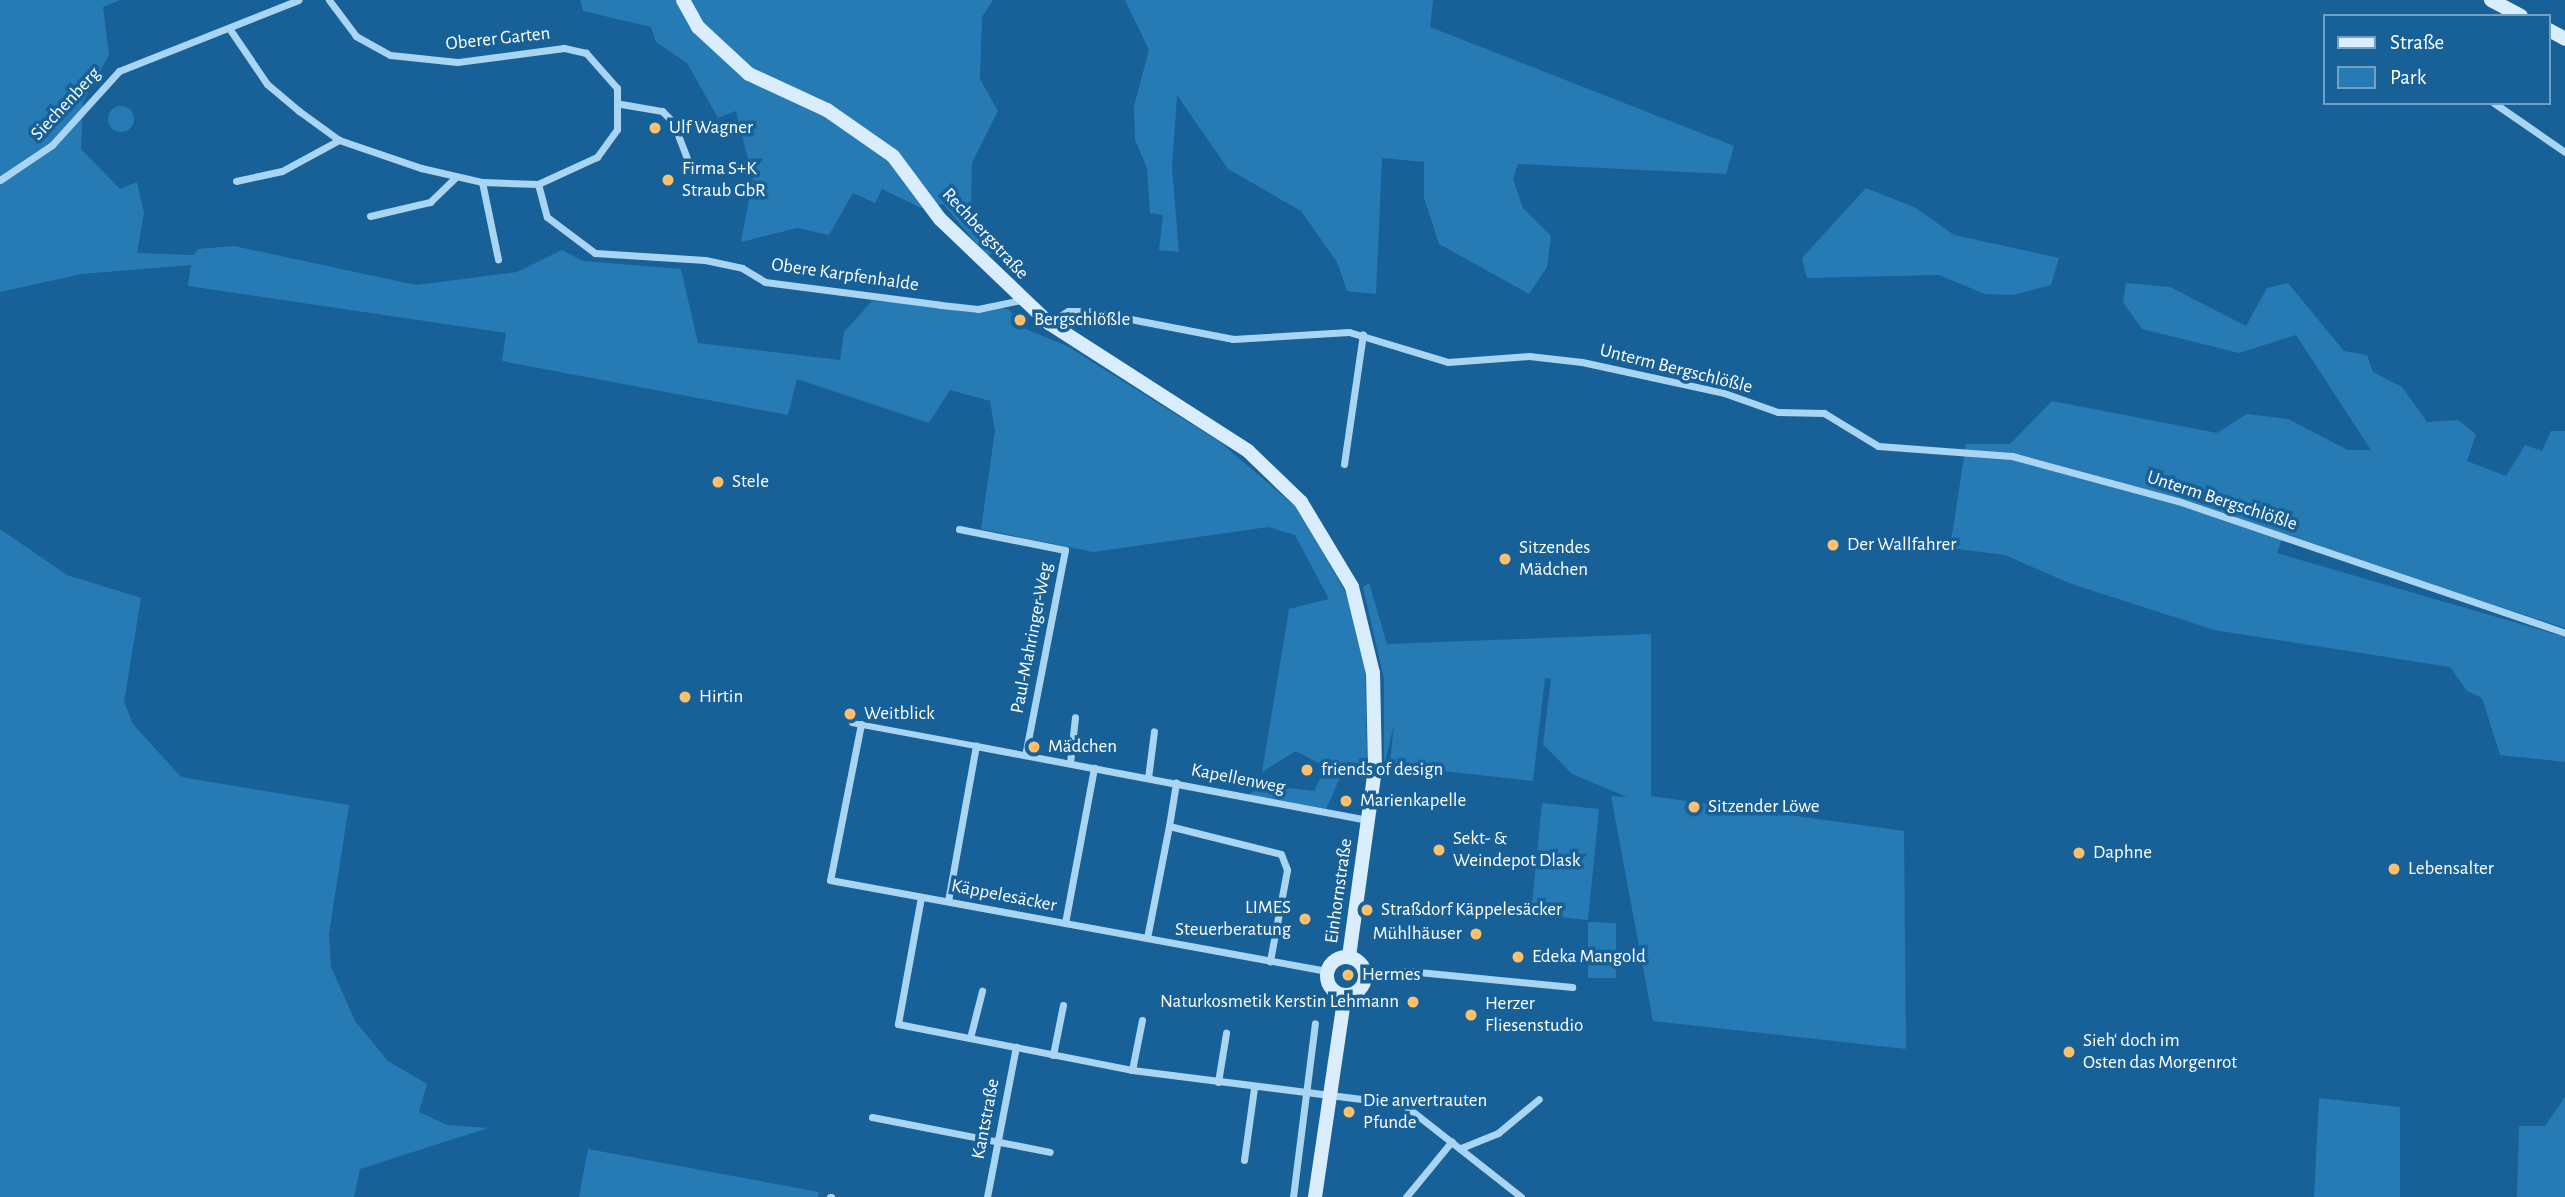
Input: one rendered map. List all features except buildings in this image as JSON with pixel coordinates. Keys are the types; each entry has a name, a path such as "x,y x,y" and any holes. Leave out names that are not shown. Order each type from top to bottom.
{"main road":[{"name":"Rechbergstraße","path":"683,0 698,27 749,74 827,110 893,156 940,219 1021,300 1048,323 1248,451"},
{"path":"2491,0 2517,14"},
{"name":"Einhornstraße","path":"1248,451 1301,502 1352,587 1366,631 1376,712 1369,820 1349,957"},
{"path":"1349,957 1362,964 1365,978 1357,992 1345,995 1329,986 1327,971 1338,958 1349,957"},
{"path":"1315,1197 1345,995"}],"street":[{"path":"298,0 230,31 267,84 339,139 482,183 538,184 597,157 617,130 621,104 662,111 673,122 687,159"},
{"name":"Oberer Garten","path":"329,0 356,36 390,55 457,62 575,48 608,73 621,104"},
{"name":"Siechenberg","path":"0,180 52,145 119,71 230,31"},
{"path":"2497,105 2565,152"},
{"path":"236,181 282,171 339,139"},
{"path":"370,216 430,202 456,177"},
{"path":"482,183 498,259"},
{"name":"Obere Karpfenhalde","path":"538,184 547,217 566,237 595,253 705,260 742,268 765,282 941,305 978,309 1021,300"},
{"name":"Unterm Bergschlößle","path":"1048,323 1068,311 1088,311 1233,340 1363,334 1448,362 1529,356 1583,362 1724,393 1778,412 1824,413 1878,446 2012,456 2178,500 2565,633"},
{"path":"1344,464 1363,334"},
{"name":"Paul-Mahringer-Weg","path":"959,529 1065,550 1025,755"},
{"path":"1070,763 1075,717"},
{"path":"856,724 976,746 948,901"},
{"name":"Käppelesäcker","path":"856,724 830,880 1327,971"},
{"path":"1147,778 1154,731"},
{"name":"Kapellenweg","path":"976,746 1369,820"},
{"path":"1065,923 1094,768"},
{"path":"1147,938 1176,783"},
{"path":"1169,827 1281,854 1287,870 1270,961"},
{"path":"921,897 898,1024 1132,1070 1305,1094 1403,1104 1521,1197"},
{"path":"1365,978 1408,971 1572,987"},
{"path":"970,1038 982,991"},
{"path":"1053,1055 1063,1005"},
{"path":"1132,1070 1142,1020"},
{"path":"1293,1197 1315,1023"},
{"path":"1219,1082 1226,1033"},
{"name":"Kantstraße","path":"987,1197 1016,1047"},
{"path":"1244,1160 1254,1087"},
{"path":"1461,1148 1498,1133 1539,1099"},
{"path":"872,1117 1050,1152"},
{"path":"1406,1197 1452,1141"}],"green space":[{"path":"0,0 120,0 103,7 109,55 83,102 81,149 120,189 137,182 144,213 137,253 194,255 198,249 234,246 416,285 517,272 562,250 583,261 681,269 698,343 840,360 844,332 872,301 1008,309 1026,329 1067,346 1220,442 1297,508 1350,600 1365,657 1367,764 1347,762 1326,809 1248,795 1264,785 1314,791 1326,767 1296,751 1262,772 1289,609 1329,599 1295,535 1268,527 1093,552 981,529 995,431 990,401 950,390 929,423 797,379 788,415 502,361 506,333 188,286 191,265 82,274 0,292"},
{"path":"580,0 993,0 982,17 980,79 998,111 972,163 971,214 993,238 993,252 988,257 943,204 921,208 882,189 875,203 853,193 829,235 797,228 741,242 753,179 736,111 718,118 687,63 656,42 651,27 583,11"},
{"path":"1125,0 1433,0 1430,27 1734,146 1726,174 1518,164 1513,179 1523,208 1551,236 1547,267 1529,294 1439,244 1424,198 1424,162 1382,158 1376,294 1347,291 1337,262 1301,211 1228,169 1177,95 1172,168 1179,252 1159,250 1163,215 1150,213 1147,168 1135,140 1134,106 1149,50"},
{"path":"121,106 130,110 134,119 130,128 121,132 112,128 108,119 112,110"},
{"path":"1866,188 1916,208 1954,235 2059,258 2051,285 2013,295 1985,294 1939,275 1807,278 1802,258"},
{"path":"2126,283 2170,287 2246,326 2267,288 2288,283 2344,351 2367,355 2373,372 2402,387 2427,422 2458,420 2476,434 2467,461 2506,476 2525,445 2542,451 2551,431 2565,431 2565,628 2283,536 2277,553 2565,637 2565,762 2500,755 2482,698 2467,691 2450,667 2214,630 2069,583 2005,555 1950,548 1966,444 2010,444 2052,401 2217,433 2247,414 2288,419 2348,450 2371,450 2296,335 2239,353 2142,329 2123,302"},
{"path":"0,529 67,575 141,598 124,702 133,724 181,777 349,805 329,934 331,967 355,1021 388,1061 427,1084 419,1112 447,1125 488,1128 360,1169 354,1197 0,1197"},
{"path":"1369,583 1387,644 1651,634 1651,796 1904,831 1906,1049 1653,1021 1611,796 1627,797 1572,774 1543,744 1551,679 1545,678 1533,781 1390,765 1394,724 1384,766 1384,679 1363,587"},
{"path":"1542,803 1599,809 1588,920 1531,914"},
{"path":"1588,922 1616,923 1616,978 1588,978"},
{"path":"2565,1097 2565,1197 2517,1197 2519,1126 2545,1126"},
{"path":"2319,1098 2400,1107 2400,1197 2314,1197"},
{"path":"588,1149 819,1192 818,1197 579,1197"}],"place":[{"name":"Ulf Wagner","path":"655,128"},
{"name":"Firma S+K Straub GbR","path":"668,180"},
{"name":"Bergschlößle","path":"1020,320"},
{"name":"Stele","path":"718,482"},
{"name":"Der Wallfahrer","path":"1833,545"},
{"name":"Sitzendes Mädchen","path":"1505,559"},
{"name":"Hirtin","path":"685,697"},
{"name":"Weitblick","path":"850,714"},
{"name":"Mädchen","path":"1034,747"},
{"name":"friends of design","path":"1307,770"},
{"name":"Marienkapelle","path":"1346,801"},
{"name":"Sitzender Löwe","path":"1694,807"},
{"name":"Sekt- & Weindepot Dlask","path":"1439,850"},
{"name":"Daphne","path":"2079,853"},
{"name":"Lebensalter","path":"2394,869"},
{"name":"Straßdorf Käppelesäcker","path":"1367,910"},
{"name":"LIMES Steuerberatung","path":"1305,919"},
{"name":"Mühlhäuser","path":"1476,934"},
{"name":"Edeka Mangold","path":"1518,957"},
{"name":"Hermes","path":"1348,975"},
{"name":"Naturkosmetik Kerstin Lehmann","path":"1413,1002"},
{"name":"Herzer Fliesenstudio","path":"1471,1015"},
{"name":"Sieh‘ doch im Osten das Morgenrot","path":"2069,1052"},
{"name":"Die anvertrauten Pfunde","path":"1349,1112"}]}
